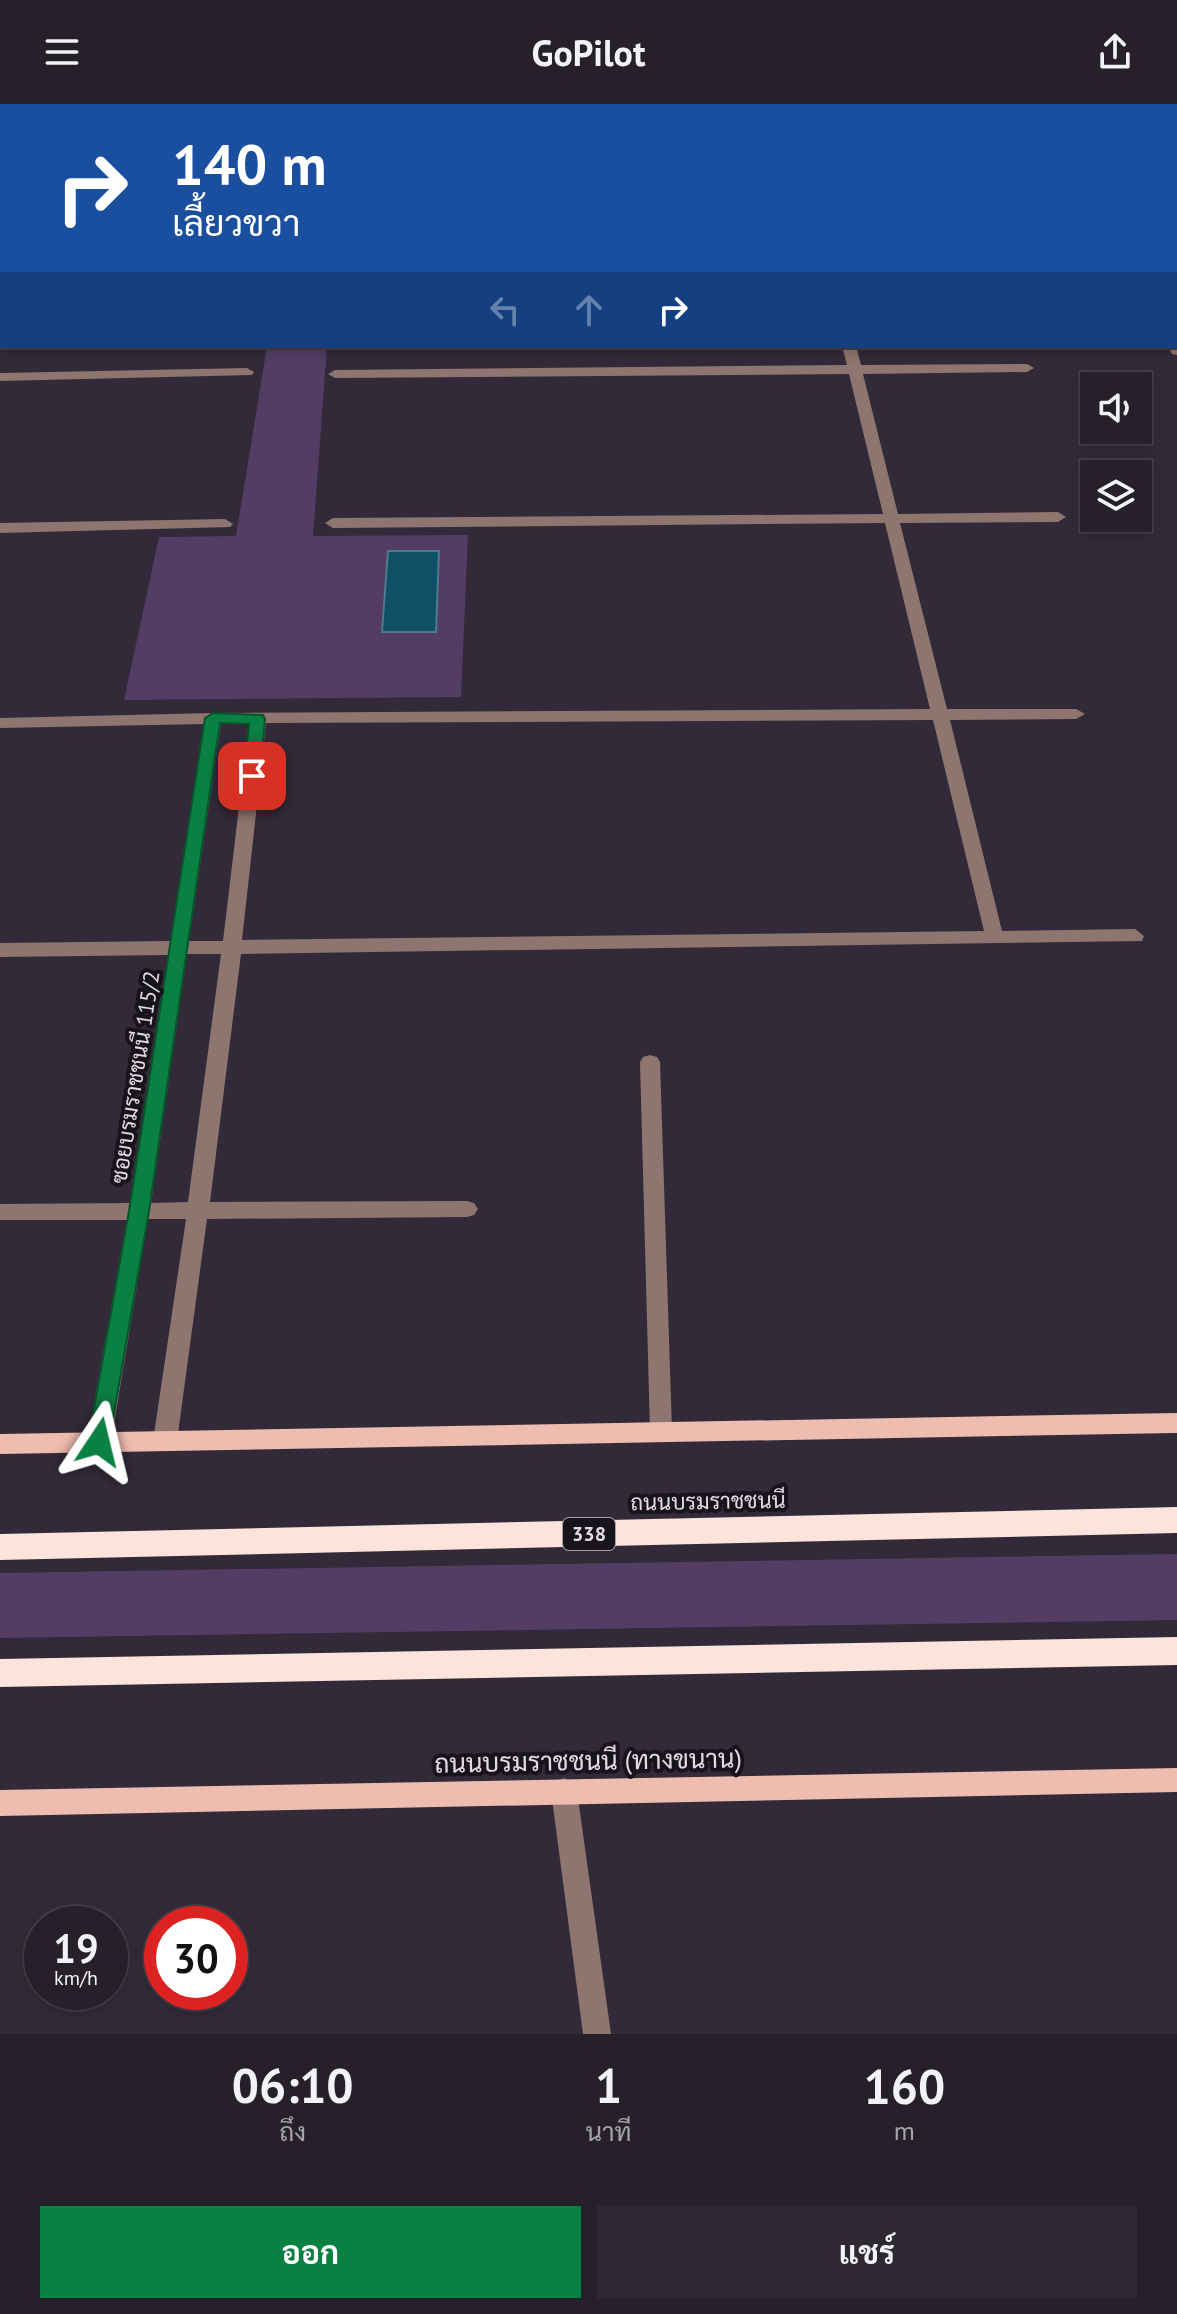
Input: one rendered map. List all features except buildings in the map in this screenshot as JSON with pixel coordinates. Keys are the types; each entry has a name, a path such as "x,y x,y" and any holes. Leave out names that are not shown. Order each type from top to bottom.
{"highway":[{"name":"ถนนบรมราชชนนี","path":"0,1547 1177,1520"},
{"path":"0,1673 1177,1651"}],"main road":[{"path":"0,1444 1177,1423"},
{"name":"ถนนบรมราชชนนี (ทางขนาน)","path":"0,1803 1177,1780"}],"street":[{"path":"849,348 994,935"},
{"path":"335,374 1027,368"},
{"path":"0,377 247,372"},
{"path":"333,523 1058,517"},
{"path":"0,528 225,524"},
{"path":"0,723 213,718 1076,714"},
{"name":"ซอยบรมราชชนนี 115/2","path":"99,1442 139,1211 213,718"},
{"path":"165,1441 233,948 258,719"},
{"path":"0,950 994,935 1135,936"},
{"path":"650,1062 661,1431"},
{"path":"0,1212 467,1209"},
{"path":"564,1791 597,2034"}],"shaded area":[{"path":"267,348 327,348 313,536 468,535 461,697 124,700 159,537 236,536"},
{"path":"1177,1554 1177,1620 0,1638 0,1573"}],"water":[{"path":"388,551 439,551 436,632 382,632"}],"route":[{"path":"99,1442 126,1270 139,1211 213,718 258,719 252,776"}]}
